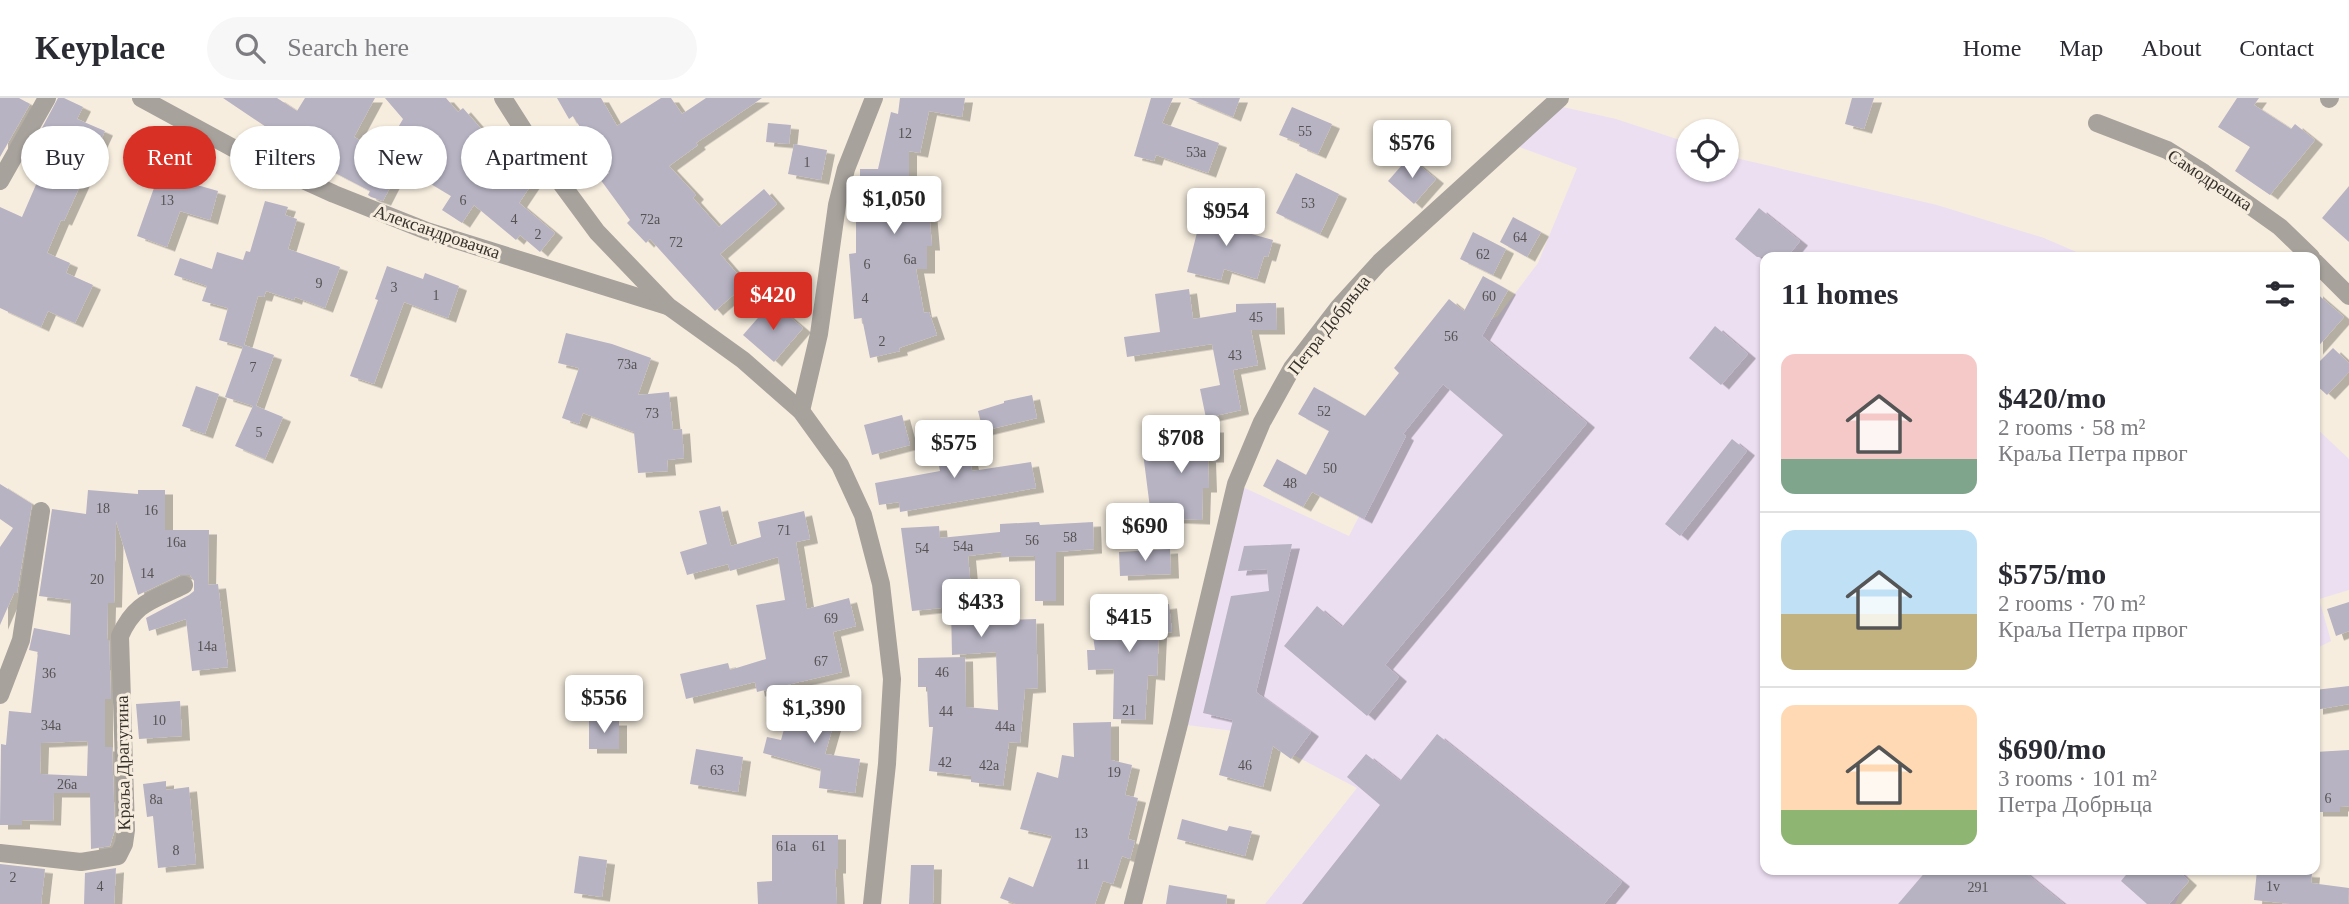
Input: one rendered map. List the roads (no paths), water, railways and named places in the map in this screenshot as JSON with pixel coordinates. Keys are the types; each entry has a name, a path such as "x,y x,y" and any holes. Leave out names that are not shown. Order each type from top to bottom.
{"street":[{"path":"0,181 47,98"},
{"name":"Александровачка","path":"141,98 233,148 334,194 415,226 668,306"},
{"path":"503,98 535,148 597,232 668,306 743,360 801,411 839,465 863,515 881,584 892,678 887,764 872,904"},
{"path":"801,411 819,334 837,205 846,169 874,98"},
{"name":"Петра Добрњца","path":"1133,904 1236,484 1262,422 1292,368 1339,307 1380,262 1560,98"},
{"name":"Самодрешка","path":"2097,123 2168,150 2280,227 2306,252"},
{"path":"2320,267 2349,296"},
{"path":"0,695 21,640 41,512"},
{"name":"Краља Драгутина","path":"0,853 81,862 118,856 124,844 126,830 120,636 135,609 184,585"}]}
